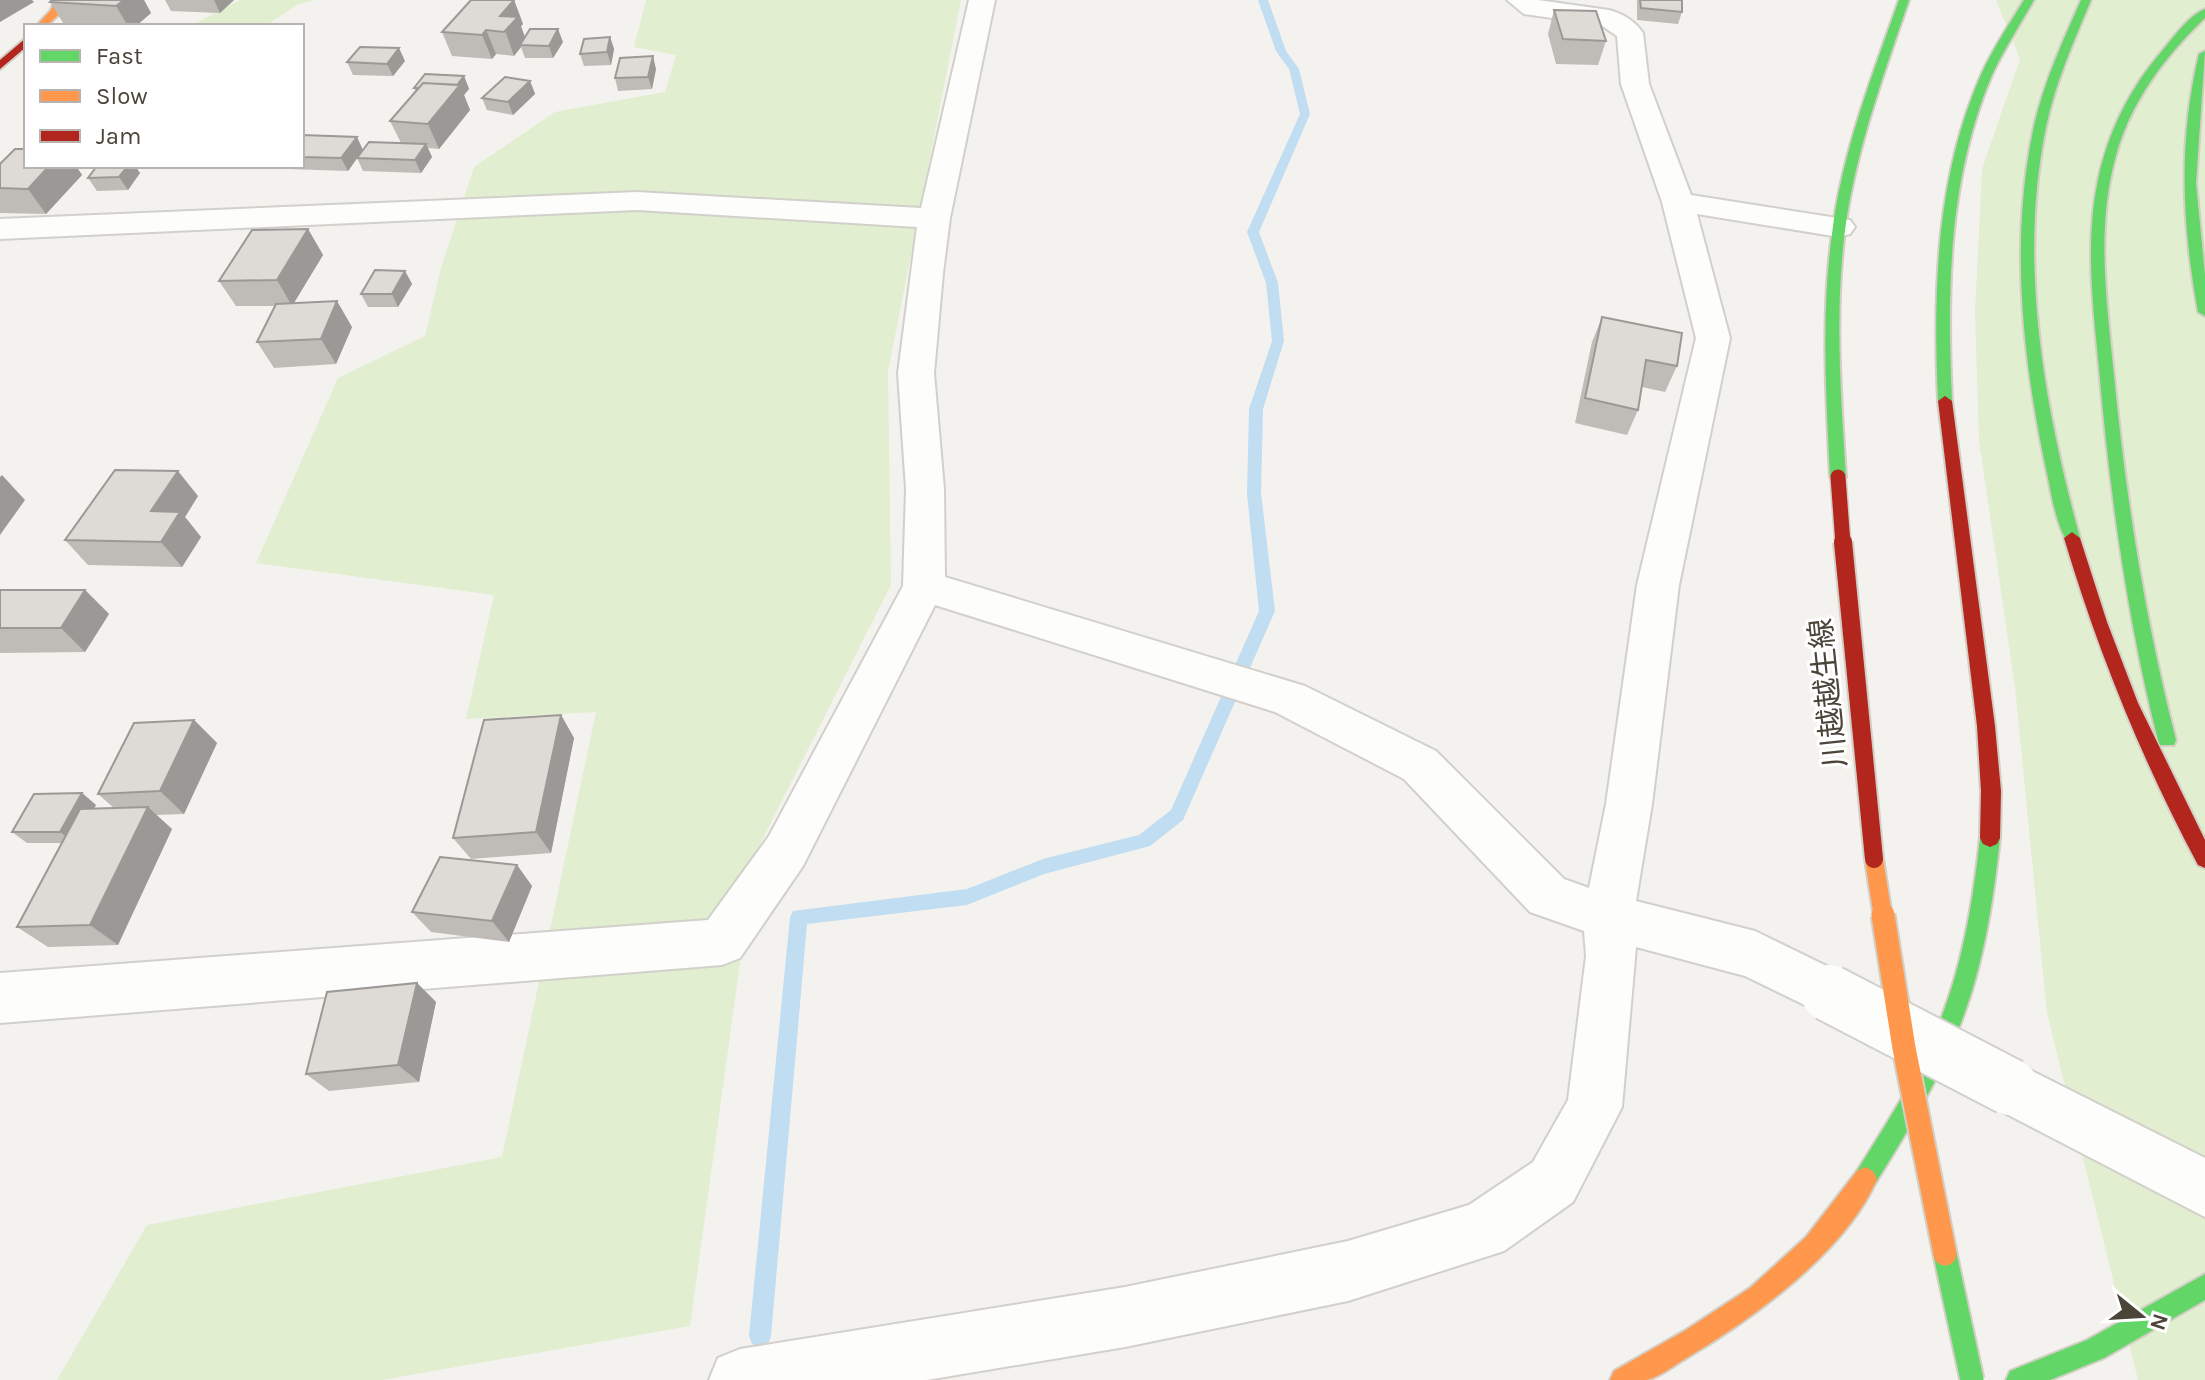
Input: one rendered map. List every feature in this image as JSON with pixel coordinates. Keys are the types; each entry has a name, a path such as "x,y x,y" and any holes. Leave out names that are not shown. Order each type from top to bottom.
{"main road":[{"path":"43,24 56,11 60,0"},
{"name":"川越越生線","path":"1904,0 1857,142 1839,227 1832,369 1849,629 1868,811 1895,1000 1972,1380"},
{"path":"1623,1380 1736,1315 1827,1234 1889,1140 1947,1030 1972,948 1990,832 1986,724 1951,474 1941,370 1939,279 1948,196 1962,138 1985,76 2029,0"},
{"path":"2086,0 2051,84 2036,149 2029,211 2029,283 2038,368 2052,455 2077,557 2106,654 2140,738 2183,824 2205,859"},
{"path":"2205,12 2172,41 2148,71 2127,110 2109,158 2100,212 2098,279 2120,510 2136,611 2154,696 2173,763 2205,844"},
{"path":"0,66 24,43"},
{"path":"2205,54 2193,93 2187,141 2187,200 2205,312"},
{"path":"2019,1380 2095,1349 2205,1286"}],"street":[{"path":"0,998 722,942 786,851 924,586 925,489 916,373 934,218 982,0"},
{"path":"740,1380 1125,1317 1348,1271 1483,1230 1553,1182 1595,1107 1611,956 1608,917 1629,804 1658,585 1713,338 1678,202 1635,84 1630,33 1609,18 1533,8 1520,0"},
{"path":"0,229 637,201 934,218"},
{"path":"1678,202 1839,227"},
{"path":"924,586 1289,699 1420,765 1547,896 1608,917 1755,955 2205,1189"}],"green space":[{"path":"240,0 315,0 297,5 268,24 194,24"},
{"path":"646,0 961,0 888,372 891,585 755,854 690,1326 382,1380 57,1380 147,1225 502,1157 596,712 466,719 494,595 256,563 338,378 425,336 441,268 474,167 555,112 665,92 676,55 634,47"},
{"path":"1996,0 2205,0 2205,1380 2138,1380 2047,1013 2015,687 1979,441 1975,313 1982,169 2020,59"}],"building":[{"path":"124,0 116,6 50,2"},
{"path":"471,0 514,0 500,16 518,17 504,32 486,30 482,35 442,32"},
{"path":"1640,0 1682,0 1682,12 1641,8"},
{"path":"1554,10 1596,11 1606,41 1563,39"},
{"path":"530,29 558,29 549,46 520,45"},
{"path":"610,37 607,52 580,54 584,39"},
{"path":"360,47 399,48 387,64 347,62"},
{"path":"653,56 648,77 615,78 620,58"},
{"path":"425,74 464,76 457,85 423,83 419,88 414,88"},
{"path":"505,77 530,81 508,102 482,98"},
{"path":"423,83 460,85 428,124 390,121"},
{"path":"304,135 357,137 341,158 304,157"},
{"path":"369,142 426,144 415,160 357,158"},
{"path":"15,149 24,149 24,168 47,168 28,189 0,188 0,164"},
{"path":"96,168 126,168 119,177 88,178"},
{"path":"308,229 277,280 219,281 252,230"},
{"path":"375,270 405,271 392,294 361,294"},
{"path":"337,301 321,339 257,342 276,304"},
{"path":"1602,317 1682,333 1677,366 1646,360 1638,410 1585,398"},
{"path":"115,470 178,471 151,511 180,512 161,542 65,540"},
{"path":"0,590 85,590 61,628 0,628"},
{"path":"561,715 536,832 453,838 484,720"},
{"path":"194,720 160,791 98,794 134,723"},
{"path":"82,793 60,832 12,832 34,794"},
{"path":"148,807 90,925 17,927 80,809"},
{"path":"440,857 517,865 492,921 412,912"},
{"path":"417,983 398,1065 306,1074 327,992"}],"waterway":[{"path":"760,1336 799,917 967,897 1043,867 1144,841 1177,815 1267,611 1254,493 1256,409 1278,341 1272,283 1253,232 1305,114 1294,69 1281,51 1263,0"}],"traffic: fast":[{"path":"1838,477 1832,337 1838,232 1856,148 1904,0"},
{"path":"1945,401 1943,318 1946,239 1959,160 1988,71 2029,0"},
{"path":"2072,538 2059,491 2039,387 2028,280 2028,227 2032,175 2044,111 2086,0"},
{"path":"2167,740 2145,648 2121,509 2101,316 2098,236 2103,183 2109,157 2125,116 2160,60 2205,12"},
{"path":"2205,54 2192,119 2189,183 2194,247 2205,312"},
{"path":"1865,1179 1920,1086 1948,1029 1976,935 1990,838"},
{"path":"1945,1254 1972,1380"},
{"path":"2019,1380 2095,1349 2205,1286"}],"traffic: slow":[{"path":"43,24 56,11 60,0"},
{"path":"1874,859 1904,1048 1945,1254"},
{"path":"1623,1380 1728,1318 1787,1272 1840,1215 1865,1179"}],"traffic: jam":[{"path":"0,66 24,43"},
{"path":"1945,401 1986,726 1991,791 1990,838"},
{"path":"1838,477 1854,674 1874,859"},
{"path":"2072,538 2129,703 2164,781 2205,859"}]}
